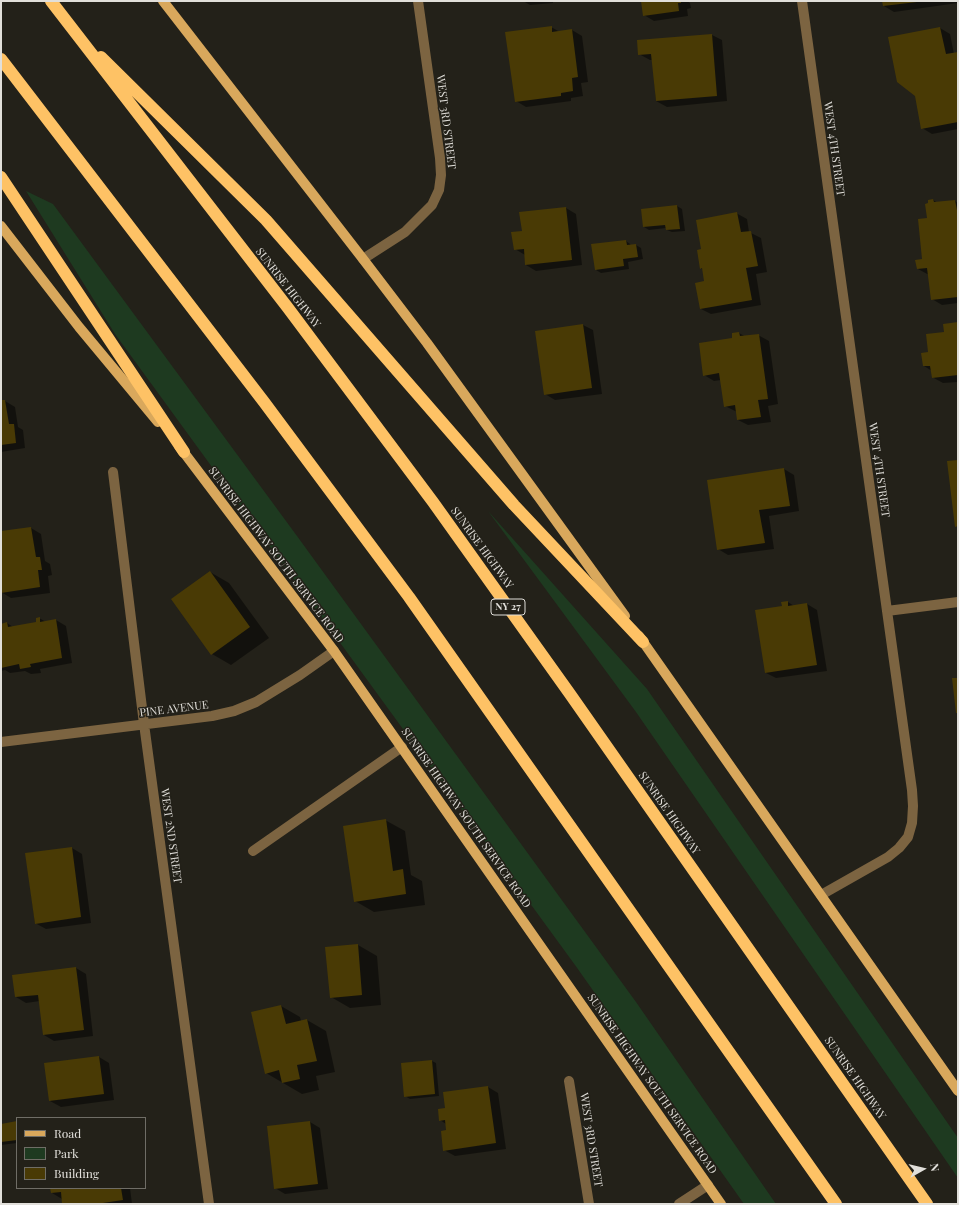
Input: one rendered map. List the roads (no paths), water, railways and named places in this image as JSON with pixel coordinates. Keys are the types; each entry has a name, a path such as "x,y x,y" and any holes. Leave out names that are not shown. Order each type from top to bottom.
{"highway":[{"name":"SUNRISE HIGHWAY","path":"51,1 288,308 433,502 570,694 927,1204"},
{"path":"69,25 266,220 514,505 642,642"},
{"path":"1,59 264,402 405,591 836,1204"},
{"path":"1,177 184,452"}],"main road":[{"path":"163,1 363,259 570,540 958,1091"},
{"path":"1,226 79,327 184,452"},
{"name":"SUNRISE HIGHWAY SOUTH SERVICE ROAD","path":"184,452 334,651 722,1204"}],"street":[{"name":"WEST 3RD STREET","path":"363,259 405,232 432,205 439,190 441,175 440,158 418,1"},
{"name":"WEST 4TH STREET","path":"802,1 912,790 912,823 908,837 899,848 888,857 821,895"},
{"name":"WEST 2ND STREET","path":"113,472 144,724 209,1204"},
{"path":"887,611 958,602"},
{"name":"PINE AVENUE","path":"1,742 212,716 234,711 256,702 300,675 334,651"},
{"path":"253,851 402,747"},
{"name":"WEST 3RD STREET","path":"569,1081 589,1204"},
{"path":"679,1204 708,1185"}]}
